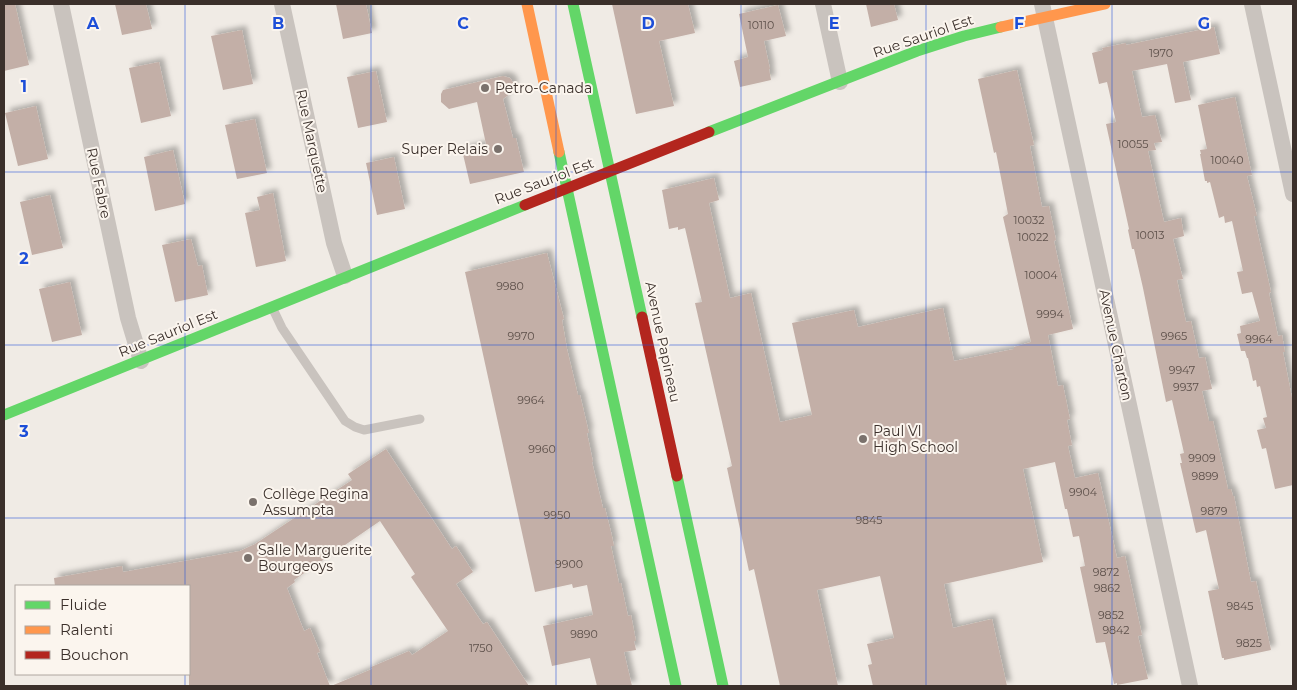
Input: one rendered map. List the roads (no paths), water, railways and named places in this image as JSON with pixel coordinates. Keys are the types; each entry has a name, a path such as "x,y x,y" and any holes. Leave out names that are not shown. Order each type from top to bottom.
{"main road":[{"path":"527,4 676,686"},
{"name":"Avenue Papineau","path":"573,4 723,686"},
{"name":"Rue Sauriol Est","path":"4,416 345,276 917,52 1043,11 1104,4"}],"street":[{"name":"Rue Fabre","path":"61,4 128,318 140,361"},
{"name":"Rue Marquette","path":"282,4 334,244 345,276"},
{"path":"823,4 840,82"},
{"path":"1252,4 1293,194"},
{"name":"Avenue Charton","path":"1043,11 1190,686"}],"lane":[{"path":"272,307 282,328 345,421 355,428 364,430 420,420"}],"place":[{"name":"Petro-Canada","path":"485,88"},
{"name":"Super Relais","path":"498,149"},
{"name":"Paul VI High School","path":"863,439"},
{"name":"Collège Regina Assumpta","path":"253,502"},
{"name":"Salle Marguerite Bourgeoys","path":"248,558"}]}
